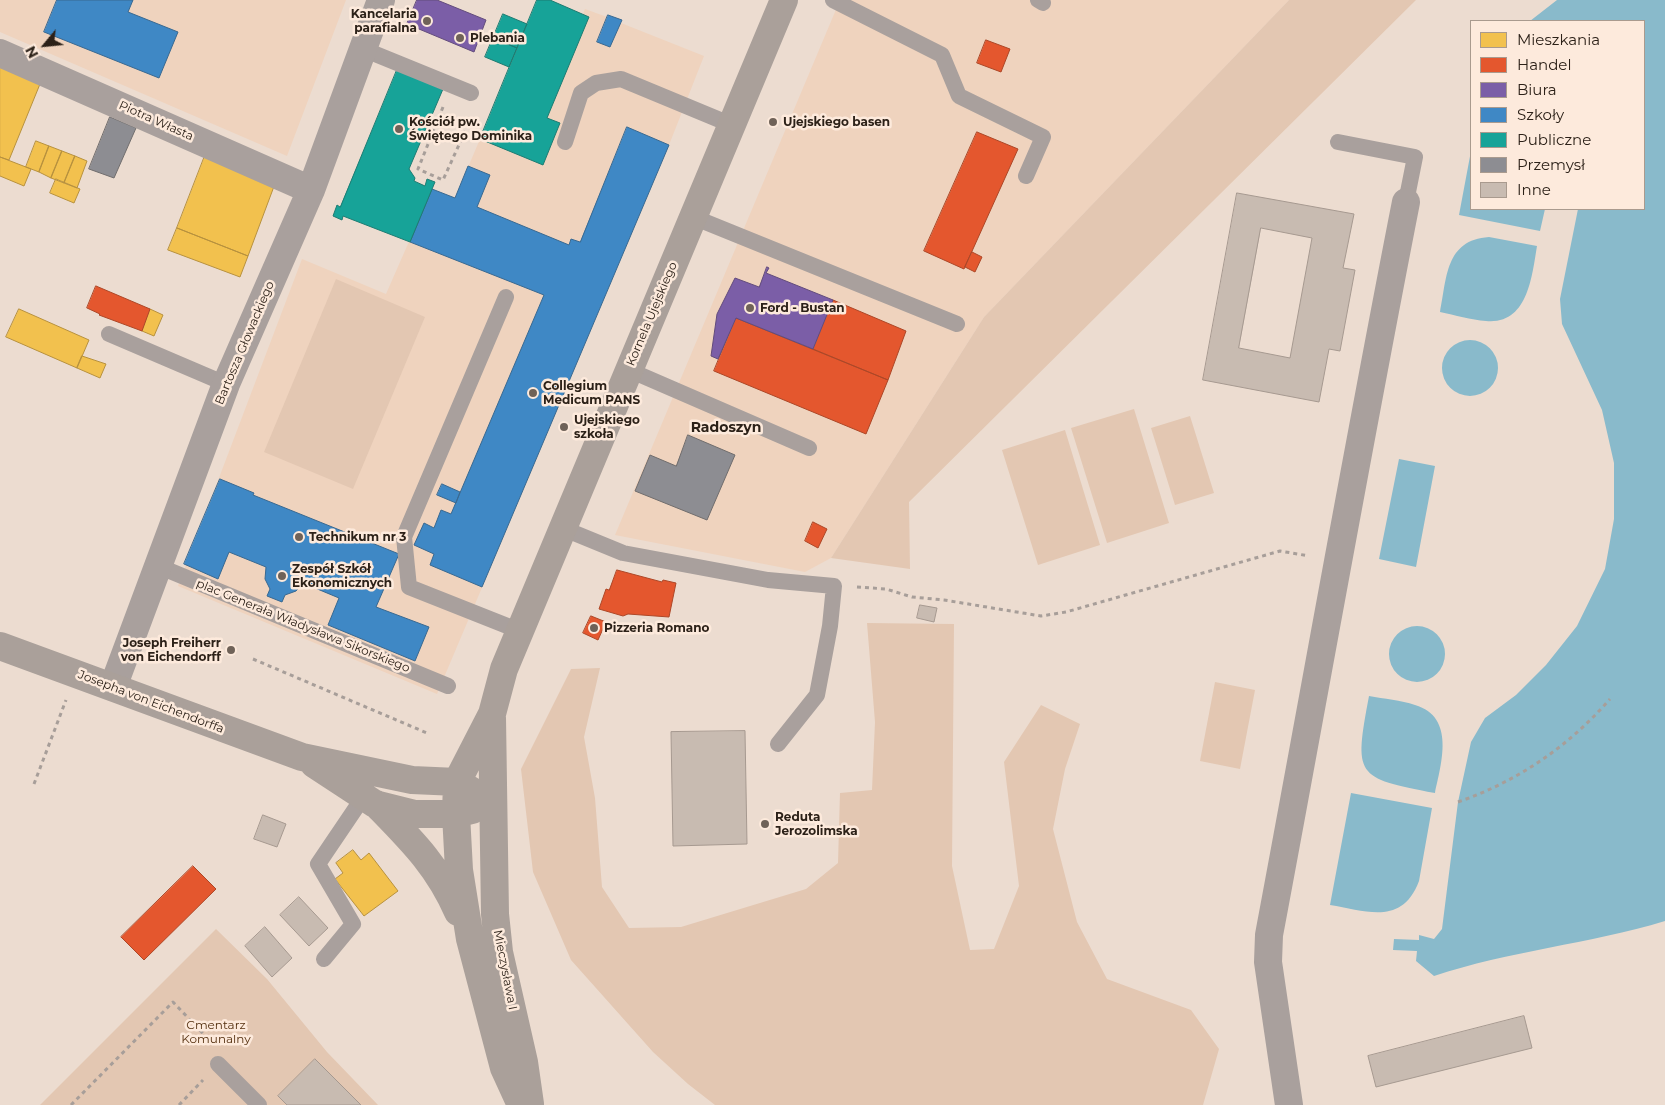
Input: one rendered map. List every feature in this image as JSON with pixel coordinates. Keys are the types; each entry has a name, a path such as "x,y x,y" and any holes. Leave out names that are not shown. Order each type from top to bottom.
{"main road":[{"name":"Kornela Ujejskiego","path":"456,814 457,782 492,714 504,669 784,0"},
{"name":"Josepha von Eichendorffa","path":"0,646 302,757 412,780 457,782 493,804"},
{"name":"Kornela Ujejskiego","path":"492,714 493,804"},
{"name":"Josepha von Eichendorffa","path":"302,757 370,800 415,814 456,814 493,804"},
{"path":"370,800 424,853 449,891 470,939"},
{"name":"Mieczysława I","path":"493,804 495,914 499,952 524,1062 530,1105"},
{"name":"Mieczysława I","path":"456,814 458,870 470,939 504,1068 521,1105"}],"street":[{"name":"Bartosza Głowackiego","path":"113,687 226,384 311,190 381,0"},
{"name":"Piotra Własta","path":"0,53 311,190"},
{"path":"1289,1105 1268,962 1269,935 1339,562 1355,462 1406,202"}],"lane":[{"path":"834,0 942,55 959,96 1044,137 1026,176"},
{"path":"362,49 471,93"},
{"path":"565,142 581,93 596,82 621,80 732,125"},
{"path":"1338,142 1415,157 1406,202"},
{"path":"693,217 957,324"},
{"path":"506,297 404,537 409,587 520,631"},
{"path":"109,334 226,384"},
{"path":"629,370 809,448"},
{"path":"562,528 623,553 768,580 834,586 830,626 817,695 778,744"},
{"name":"plac Generała Władysława Sikorskiego","path":"158,566 448,686"},
{"path":"324,959 353,924 318,864 370,800"},
{"path":"218,1064 259,1105"}],"path":[{"path":"452,86 418,169 443,180 468,125 471,93"},
{"path":"834,586 886,589 912,597 944,600 1041,616 1066,612 1280,550 1339,562"},
{"path":"253,659 427,733"},
{"path":"34,784 68,695"},
{"path":"1458,802 1501,785 1541,762 1578,732 1610,699"},
{"path":"70,1105 173,1002 225,1057 178,1105"}],"shaded area":[{"path":"0,0 346,0 287,156 0,32"},
{"path":"537,0 550,0 583,14 585,9 607,17 608,15 622,20 621,23 704,56 669,145 437,694 178,586 302,259 386,294 432,189 455,198 480,139 509,68 485,57 503,14 527,24"},
{"path":"840,0 1289,0 984,317 831,558 805,572 615,535"}],"green space":[{"path":"1289,0 1416,0 909,502 910,569 831,558 984,317"},
{"path":"336,279 425,317 353,489 264,452"},
{"path":"1134,409 1169,523 1107,543 1071,428"},
{"path":"1190,416 1214,493 1175,505 1151,428"},
{"path":"1065,430 1100,545 1038,565 1002,450"},
{"path":"867,623 954,624 952,866 970,950 994,949 1019,886 1004,762 1041,705 1080,724 1065,769 1053,829 1077,922 1107,979 1191,1010 1219,1049 1203,1105 715,1105 688,1084 653,1052 571,960 533,872 521,769 571,669 600,668 584,737 595,798 602,887 629,928 681,927 806,889 838,863 840,793 872,790 875,722"},
{"path":"1215,682 1255,690 1240,769 1200,761"},
{"name":"Cmentarz Komunalny","path":"216,929 267,979 327,1052 378,1105 40,1105"}],"water":[{"path":"1557,0 1665,0 1665,921 1607,936 1491,960 1434,976 1416,961 1417,951 1393,950 1394,939 1419,940 1419,935 1434,939 1442,929 1458,802 1471,742 1485,718 1516,695 1546,665 1577,626 1605,569 1614,519 1614,463 1602,410 1562,324 1560,299 1578,210 1645,210 1645,20 1531,20"},
{"path":"1470,156 1470,210 1545,210 1540,231 1459,215"},
{"path":"1489,237 1537,246 1530,284 1519,307 1511,315 1500,320 1486,321 1440,312 1447,274 1456,253 1464,245"},
{"path":"1470,340 1481,342 1490,348 1496,357 1498,368 1496,379 1490,388 1481,394 1470,396 1459,394 1450,388 1444,379 1442,368 1444,357 1450,348 1459,342"},
{"path":"1399,459 1435,466 1416,567 1379,559"},
{"path":"1417,626 1428,628 1437,634 1443,643 1445,654 1443,665 1437,674 1428,680 1417,682 1406,680 1397,674 1391,665 1389,654 1391,643 1397,634 1406,628"},
{"path":"1369,696 1415,705 1428,711 1436,720 1441,730 1443,743 1435,793 1389,783 1375,777 1366,769 1362,758 1362,743"},
{"path":"1351,793 1432,808 1419,881 1412,895 1403,905 1393,910 1370,912 1330,905"}],"building: Mieszkania":[{"path":"0,67 40,84 9,160 0,157"},
{"path":"36,141 49,146 39,172 26,167"},
{"path":"49,146 62,151 51,178 39,172"},
{"path":"62,151 75,156 64,183 51,178"},
{"path":"206,153 276,181 248,256 177,228"},
{"path":"75,156 87,161 77,188 64,183"},
{"path":"0,157 31,169 24,186 0,176"},
{"path":"56,179 80,189 74,203 50,193"},
{"path":"177,228 248,256 240,277 168,250"},
{"path":"19,309 89,340 77,368 6,337"},
{"path":"150,309 163,315 154,336 142,331"},
{"path":"82,356 106,364 100,378 77,368"},
{"path":"353,850 361,860 369,853 398,891 364,916 335,879 343,873 336,863"}],"building: Handel":[{"path":"986,40 1010,49 1001,72 977,63"},
{"path":"977,132 1018,149 964,269 924,251"},
{"path":"972,252 982,257 975,272 965,267"},
{"path":"96,286 150,309 142,331 99,315 87,308"},
{"path":"833,300 906,331 888,380 813,349"},
{"path":"736,318 888,380 866,434 714,371"},
{"path":"813,522 827,529 818,548 805,541"},
{"path":"617,570 662,582 663,580 676,583 669,617 628,614 623,616 599,609 606,589 609,590"},
{"name":"Pizzeria Romano","path":"591,616 606,622 598,640 583,633"},
{"path":"193,866 216,889 144,960 121,937"}],"building: Biura":[{"name":"Plebania","path":"417,0 437,0 486,20 474,52 407,24"},
{"path":"767,267 769,268 766,273 833,300 813,349 736,318 718,359 711,356 717,314 735,278 759,287"}],"building: Szkoły":[{"path":"57,0 133,0 128,12 178,32 159,78 44,32"},
{"path":"608,15 622,20 610,47 597,42"},
{"name":"Collegium Medicum PANS","path":"627,127 669,145 482,587 430,565 434,554 414,545 424,523 434,528 441,510 451,514 544,295 410,242 432,189 455,198 468,166 490,175 477,207 569,245 571,239 580,242"},
{"path":"220,479 254,493 253,495 399,554 376,607 429,627 415,661 328,625 339,598 303,583 296,591 285,595 282,602 267,596 270,589 265,579 266,567 229,552 218,579 184,564"},
{"path":"442,484 460,492 456,503 437,495"}],"building: Publiczne":[{"path":"537,0 550,0 589,17 547,118 560,123 543,165 480,139"},
{"path":"503,14 527,24 517,48 493,38"},
{"path":"493,38 517,48 509,67 485,57"},
{"name":"Kościół pw. Świętego Dominika","path":"397,70 443,89 409,169 415,178 414,181 425,186 427,179 435,182 410,242 343,216 342,220 333,216 337,205 340,207"}],"building: Przemysł":[{"path":"110,117 136,128 114,178 89,169"},
{"path":"688,435 735,455 707,520 635,491 650,455 676,466"}],"building: Inne":[{"path":"1237,193 1354,214 1343,268 1355,270 1340,351 1329,349 1319,402 1203,380","holes":["1261,228 1312,238 1290,358 1239,348"]},
{"path":"920,605 937,608 934,622 917,618"},
{"path":"745,731 747,844 673,846 671,732"},
{"path":"263,815 286,824 277,847 254,839"},
{"path":"299,897 328,928 309,946 280,915"},
{"path":"265,927 292,958 272,977 245,946"},
{"path":"1524,1016 1532,1048 1376,1087 1368,1056"},
{"path":"315,1059 361,1105 287,1105 278,1096"}],"place":[{"name":"Kancelaria parafialna","path":"427,21"},
{"name":"Plebania","path":"460,38"},
{"name":"Ujejskiego basen","path":"773,122"},
{"name":"Kościół pw. Świętego Dominika","path":"399,129"},
{"name":"Ford - Bustan","path":"750,308"},
{"name":"Collegium Medicum PANS","path":"533,393"},
{"name":"Ujejskiego szkoła","path":"564,427"},
{"name":"Technikum nr 3","path":"299,537"},
{"name":"Zespół Szkół Ekonomicznych","path":"282,576"},
{"name":"Pizzeria Romano","path":"594,628"},
{"name":"Joseph Freiherr von Eichendorff","path":"231,650"},
{"name":"Reduta Jerozolimska","path":"765,824"}],"district":[{"name":"Radoszyn","path":"726,428"}]}
